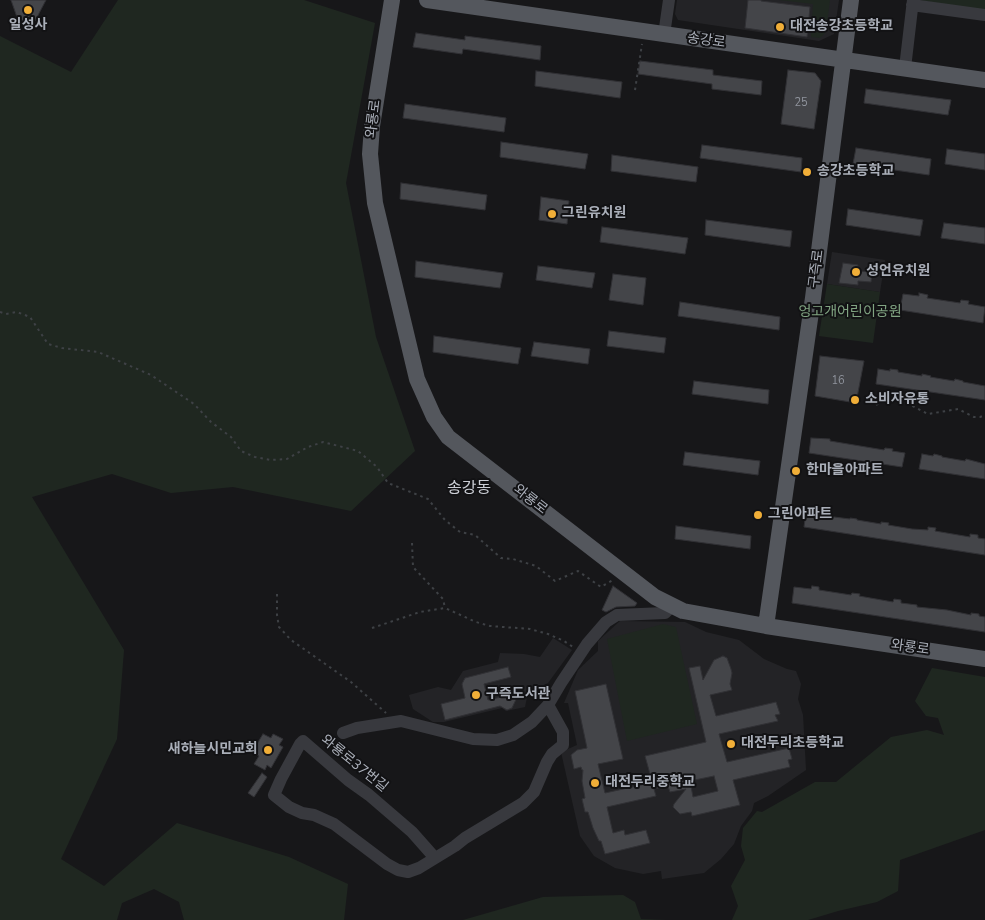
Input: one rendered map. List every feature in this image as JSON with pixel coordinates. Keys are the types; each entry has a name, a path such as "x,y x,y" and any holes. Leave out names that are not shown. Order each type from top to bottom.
{"main road":[{"name":"와룡로","path":"392,0 372,126 370,154 375,204 417,379 434,416 448,437 655,597 684,611 766,626 985,659"},
{"name":"송강로","path":"427,0 985,80"},
{"name":"구즉로","path":"766,626 813,298 851,0"}],"street":[{"path":"664,35 670,0"},
{"path":"904,68 913,2 985,15"},
{"path":"343,733 357,728 401,721 473,739 496,740 513,735 548,705 560,683 606,622 617,616 665,613 672,606"},
{"name":"와룡로37번길","path":"435,858 412,832 369,795 303,741 300,744 274,795 289,807 334,824 356,842 398,870 408,872 419,868 435,858 465,838 523,803 534,792 547,762 552,754 563,744 563,732 548,705"}],"path":[{"path":"635,90 643,32"},
{"path":"0,312 6,314 17,312 30,317 48,344 62,348 98,352 151,375 194,404 211,422 231,437 242,451 255,457 270,460 287,459 308,447 322,442 358,451 377,467 388,483 428,499 445,520 460,532 475,534 501,558 513,559 536,566 554,581 578,571 601,587 614,579 628,576"},
{"path":"876,405 883,401 893,400 903,401 928,414 958,409 974,417 985,415"},
{"path":"412,543 413,567 442,599 445,608"},
{"path":"277,594 279,627 291,640 351,682 396,722"},
{"path":"372,628 420,612 445,608 490,626 530,629 548,634 564,641 581,653"}],"shaded area":[{"name":"대전송강초등학교","path":"677,0 839,0 834,34 819,41 678,20 675,14"},
{"name":"성언유치원","path":"832,252 885,260 880,292 827,284"},
{"path":"620,621 685,622 706,632 739,640 764,659 796,671 801,684 798,699 803,715 806,770 768,796 754,803 752,811 741,826 734,844 721,859 704,873 662,879 661,871 643,874 615,868 594,856 580,836 561,752 577,745 568,703 564,703 578,670 598,651 598,641"},
{"path":"553,638 572,650 548,683 528,692 525,707 506,711 502,708 444,722 433,722 413,709 409,695 438,687 451,690 463,671 498,662 500,653 540,657"}],"green space":[{"path":"118,0 304,0 375,23 346,183 376,337 415,451 351,511 233,487 171,493 112,474 32,497 124,650 117,739 61,859 104,886 177,823 289,857 348,884 344,920 184,920 179,902 154,889 122,903 117,920 0,920 0,36 71,72"},
{"path":"779,0 830,0 826,32 820,38 811,37 813,4"},
{"path":"919,0 985,0 985,11"},
{"name":"엉고개어린이공원","path":"827,284 880,292 873,343 819,336"},
{"path":"663,624 676,627 697,724 627,741 607,639"},
{"path":"932,668 985,677 985,830 900,860 898,891 877,902 808,920 732,920 738,906 731,886 745,860 741,846 743,828 757,811 762,812 815,782 836,782 891,737 927,730 944,735 938,718 926,716 915,701"},
{"path":"623,895 635,902 641,919 666,920 463,920 543,897"}],"building":[{"name":"일성사","path":"11,0 46,0 35,21 18,20"},
{"path":"748,0 810,7 807,37 745,28"},
{"path":"416,33 465,40 465,36 541,46 540,60 463,49 462,54 413,47"},
{"path":"640,61 713,70 713,75 762,81 761,95 712,89 712,84 638,74"},
{"path":"788,70 815,73 821,81 814,129 781,124"},
{"path":"536,71 622,82 620,98 535,86"},
{"path":"866,89 951,100 948,115 864,103"},
{"path":"405,104 506,118 504,132 403,118"},
{"path":"501,142 588,154 585,169 500,157"},
{"path":"702,145 802,158 801,172 700,158"},
{"path":"856,148 931,159 929,175 853,164"},
{"path":"947,149 985,154 985,170 945,164"},
{"path":"612,155 698,167 696,182 611,171"},
{"path":"401,183 487,195 485,210 400,199"},
{"path":"541,197 569,201 567,224 539,220"},
{"path":"848,209 923,220 920,236 846,225"},
{"path":"706,220 792,231 790,247 705,235"},
{"path":"944,223 985,228 985,244 941,238"},
{"path":"602,227 688,238 685,254 600,242"},
{"path":"416,261 503,273 500,288 415,277"},
{"path":"843,263 858,265 857,271 872,272 871,282 858,281 858,285 839,283"},
{"path":"538,266 595,273 592,288 536,280"},
{"path":"613,274 646,278 643,305 609,300"},
{"path":"919,293 928,295 927,298 960,303 961,300 969,301 968,304 985,307 983,323 900,310 903,294 919,296"},
{"path":"680,302 780,317 779,330 678,316"},
{"path":"609,331 666,338 664,353 607,346"},
{"path":"434,336 521,348 518,364 433,352"},
{"path":"534,342 590,349 588,364 531,356"},
{"path":"820,356 864,361 856,403 815,396"},
{"path":"878,369 898,370 898,372 922,376 922,374 954,381 955,379 985,386 985,400 876,384"},
{"path":"694,381 769,390 768,404 692,394"},
{"path":"811,438 830,439 830,441 884,450 885,448 893,449 892,451 905,453 902,467 809,453"},
{"path":"685,452 760,461 758,475 683,465"},
{"path":"922,454 933,456 934,454 965,461 966,459 985,464 985,479 919,469"},
{"path":"806,512 881,524 881,522 889,523 888,525 912,529 928,530 928,527 936,528 935,531 970,537 970,534 978,535 978,538 985,539 985,555 804,527"},
{"path":"676,526 751,536 750,549 675,539"},
{"path":"613,586 637,603 635,606 616,607 606,612 602,610"},
{"path":"812,586 819,587 819,590 851,595 852,593 860,594 859,596 893,602 894,599 901,600 901,603 917,605 917,607 971,615 971,613 979,614 979,616 985,617 985,632 792,603 794,587 811,589"},
{"path":"723,656 727,658 732,673 730,684 732,690 710,695 716,716 776,702 780,714 775,715 778,721 719,734 727,762 789,748 792,759 788,760 790,767 733,780 740,805 692,816 691,812 680,814 673,807 686,789 670,792 668,786 654,789 656,796 607,807 613,833 624,830 625,835 646,830 650,843 605,854 588,812 585,812 582,799 585,798 582,781 583,770 581,767 574,769 571,755 577,750 587,748 575,691 606,684 623,759 598,764 605,793 646,784 644,775 650,774 645,756 706,742 689,668 700,666 703,680 714,660","holes":["714,776 718,791 693,797 690,781"]},
{"name":"구즉도서관","path":"508,667 511,677 484,684 488,700 519,693 512,708 507,710 500,706 445,720 441,704 465,698 462,684 465,678"},
{"name":"새하늘시민교회","path":"263,734 271,738 273,734 283,739 279,745 283,747 271,768 267,765 265,770 254,764 259,756 252,752"},
{"path":"262,773 267,777 254,797 248,793"}],"place":[{"name":"일성사","path":"28,10"},
{"name":"대전송강초등학교","path":"780,27"},
{"name":"송강초등학교","path":"807,172"},
{"name":"그린유치원","path":"552,214"},
{"name":"성언유치원","path":"856,272"},
{"name":"소비자유통","path":"855,400"},
{"name":"한마을아파트","path":"796,471"},
{"name":"그린아파트","path":"758,515"},
{"name":"구즉도서관","path":"476,695"},
{"name":"대전두리초등학교","path":"731,744"},
{"name":"새하늘시민교회","path":"268,750"},
{"name":"대전두리중학교","path":"595,783"}],"district":[{"name":"송강동","path":"469,489"}]}
